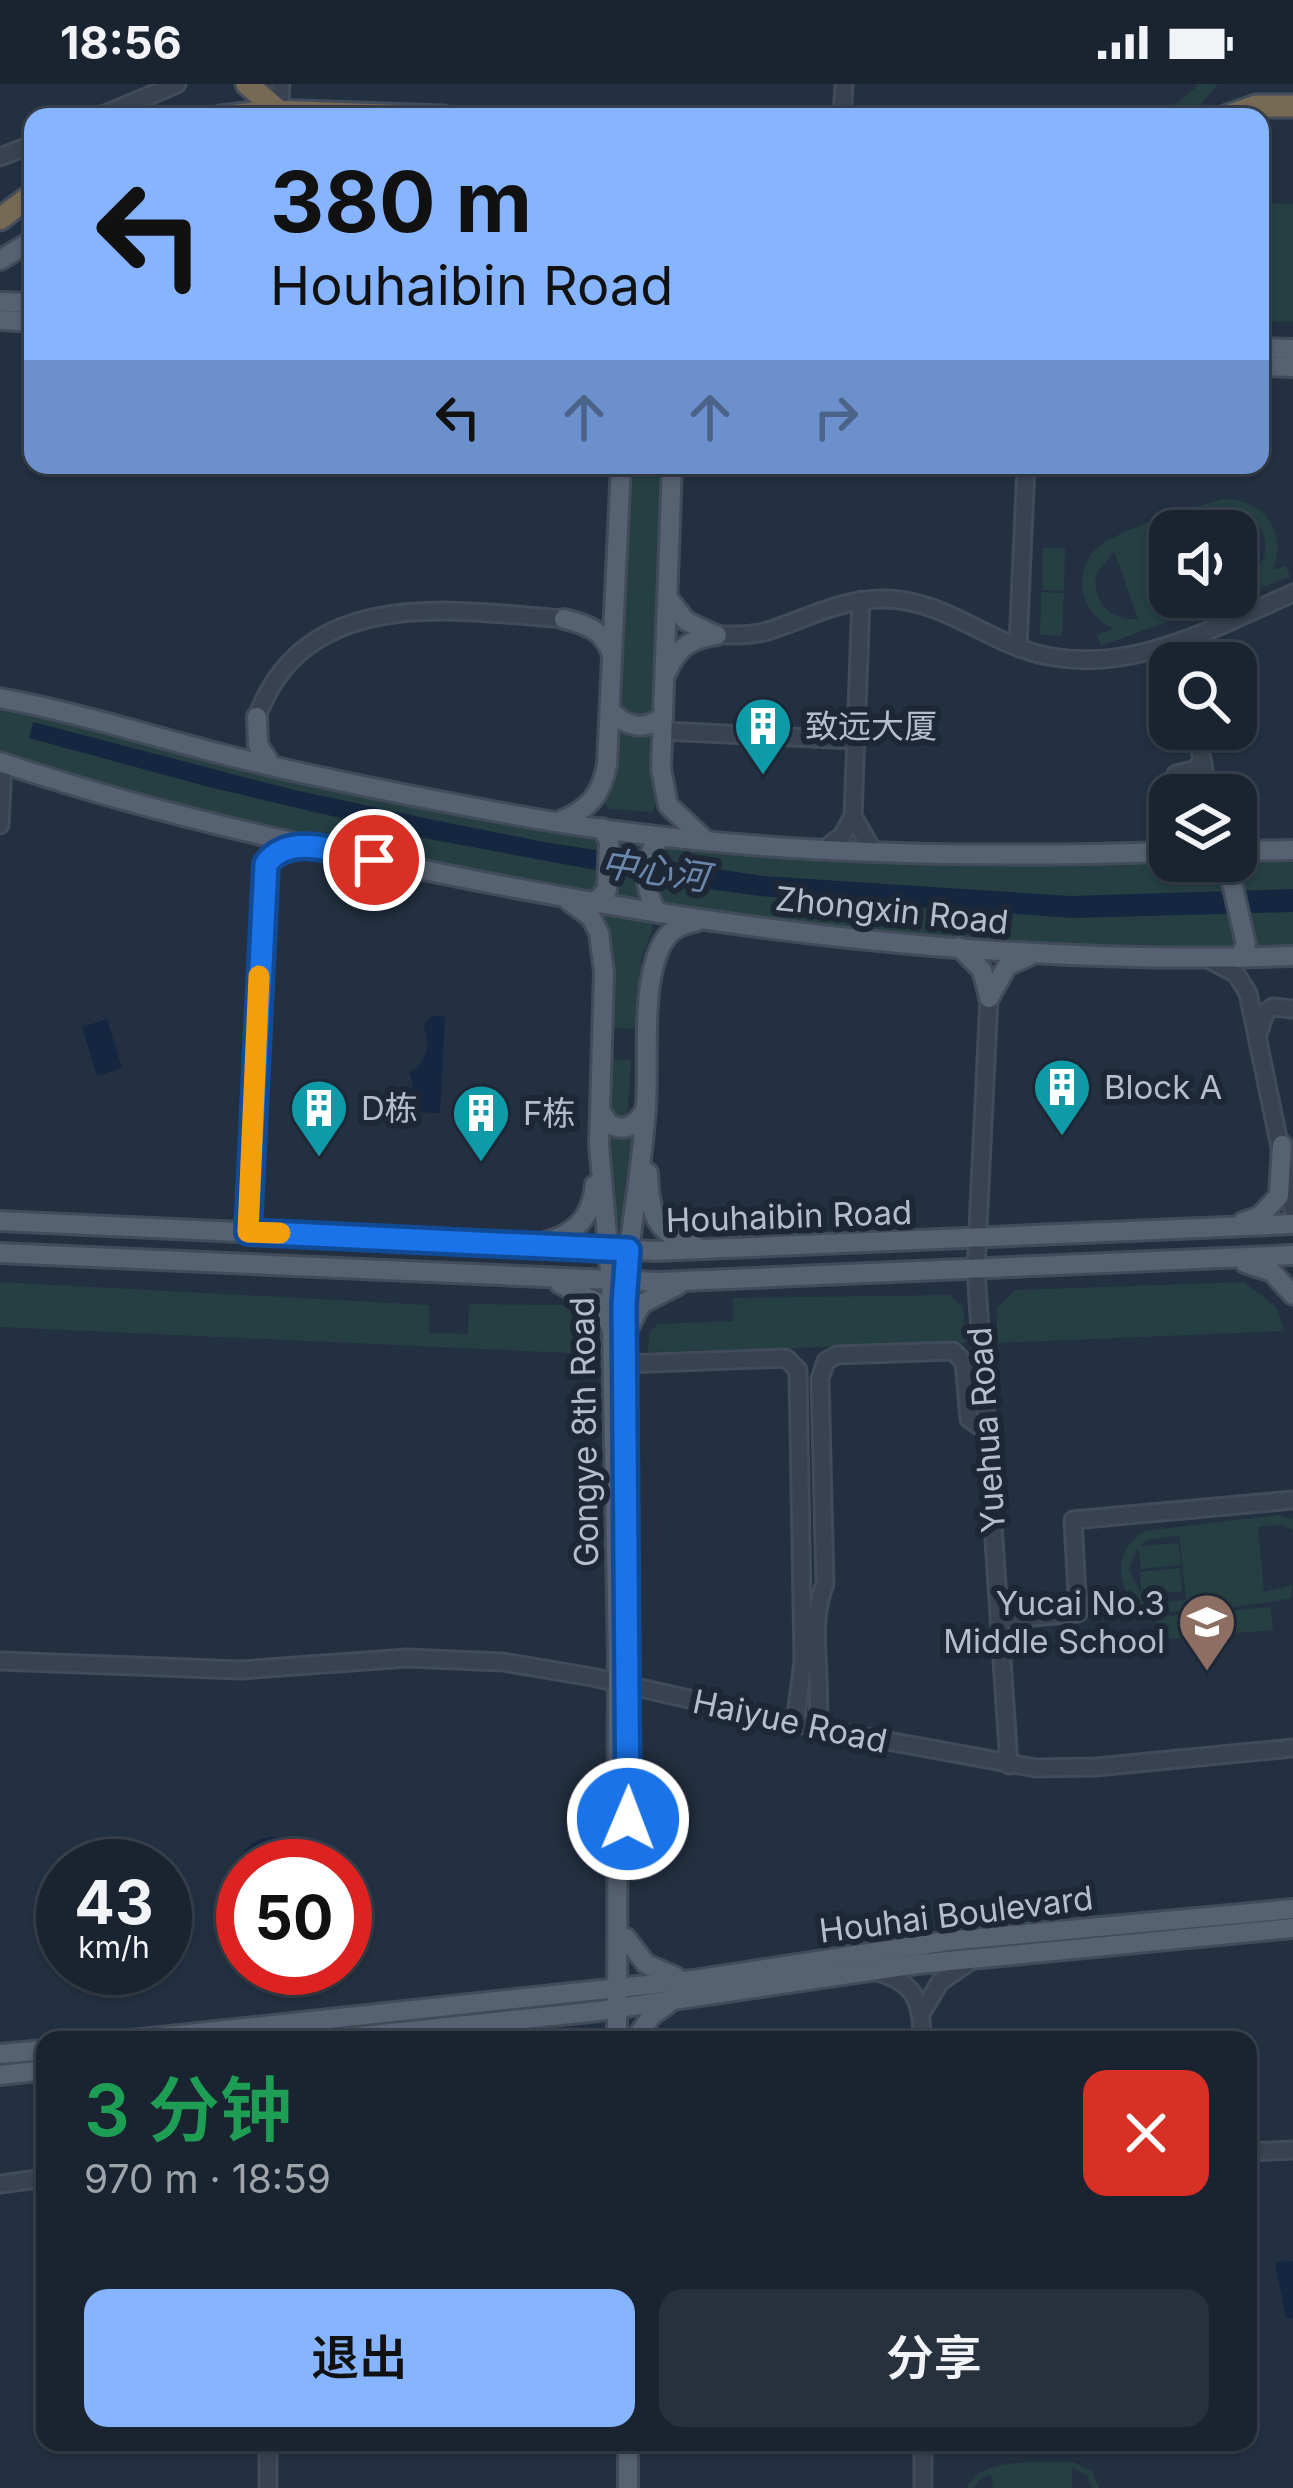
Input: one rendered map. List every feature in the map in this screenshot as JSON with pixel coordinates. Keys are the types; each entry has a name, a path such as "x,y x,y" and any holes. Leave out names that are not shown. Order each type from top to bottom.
{"highway":[{"path":"248,84 276,108"},
{"path":"1250,108 1293,106"},
{"path":"0,220 24,201"}],"main road":[{"path":"558,822 587,808 600,790 608,764 621,474"},
{"path":"673,474 661,769 668,805 708,842"},
{"path":"564,619 600,611 616,590"},
{"path":"668,597 686,621 717,635"},
{"path":"564,619 600,634 613,657"},
{"path":"664,677 674,656 687,644 717,635"},
{"name":"Zhongxin Road","path":"0,698 224,755 656,843 873,851 1149,852"},
{"path":"610,710 623,722 662,723"},
{"path":"224,755 242,742 256,717"},
{"path":"256,717 258,745 271,765"},
{"name":"Zhongxin Road","path":"1,762 70,786 298,845 559,897 601,896 653,905 708,921 1038,954 1205,958 1243,951 1293,956"},
{"path":"247,833 260,852 264,872"},
{"path":"601,896 606,835"},
{"path":"653,905 656,843"},
{"path":"264,872 272,855 298,845"},
{"path":"1257,856 1293,850"},
{"path":"1234,882 1243,951"},
{"name":"Gongye 8th Road","path":"559,897 591,917 602,950 599,1144 618,1250 623,1684"},
{"name":"Gongye 8th Road","path":"618,1250 646,1109 656,958 678,926 708,921"},
{"path":"959,947 982,970 989,998"},
{"path":"989,998 1007,966 1038,954"},
{"path":"600,1110 608,1124 623,1128 636,1123 646,1109"},
{"path":"646,1109 649,1204 656,1223 674,1239 712,1251"},
{"path":"530,1246 565,1236 581,1225 593,1197 599,1144"},
{"path":"1219,1228 1245,1222 1270,1208 1282,1182 1282,1144"},
{"name":"Houhaibin Road","path":"0,1221 712,1251 1293,1224"},
{"name":"Houhaibin Road","path":"0,1253 686,1282 1293,1255"},
{"path":"1223,1260 1271,1272 1293,1295"},
{"path":"546,1278 595,1301 618,1337 641,1304 686,1282"},
{"name":"Gongye 8th Road","path":"616,2031 622,1997 624,1364 618,1337"},
{"name":"Houhai Boulevard","path":"622,1997 693,1980 913,1945 1293,1910"},
{"name":"Houhai Boulevard","path":"622,1997 678,2000 976,1958 1293,1928"},
{"path":"240,2031 564,2004 596,1980 621,1940 656,1971 693,1980"},
{"path":"385,2031 622,1997"},
{"name":"Gongye 8th Road","path":"622,1997 629,2031"},
{"path":"639,2031 652,2015 678,2000"},
{"path":"564,2004 604,2031"},
{"path":"0,2054 36,2051"},
{"path":"0,2075 36,2071"},
{"path":"616,2451 616,2488"},
{"path":"628,2451 628,2488"}],"street":[{"path":"120,108 177,84"},
{"path":"1018,647 1026,474"},
{"path":"1179,642 1293,593"},
{"path":"823,850 842,836 853,816 861,600"},
{"path":"717,635 756,634 861,600 922,604 1018,647 1060,659 1093,661 1149,651"},
{"path":"256,717 273,680 288,662 316,640 350,624 421,610 564,619"},
{"path":"662,723 856,740"},
{"path":"1200,750 1205,774"},
{"path":"1176,774 1197,769 1202,759"},
{"path":"0,825 1,762"},
{"path":"853,816 873,851"},
{"path":"248,1232 264,872"},
{"path":"1205,958 1225,966 1243,983 1259,1038 1293,1210"},
{"path":"976,1238 989,998"},
{"path":"1259,1038 1265,1013 1273,1007 1293,1009"},
{"name":"Yuehua Road","path":"976,1238 1009,1765"},
{"path":"817,1728 821,1697 818,1602 825,1584 820,1378 824,1365 837,1355 953,1352 964,1362 969,1419 986,1431"},
{"path":"624,1364 786,1358 798,1370 803,1661 795,1724"},
{"path":"999,1620 1078,1613 1073,1520 1293,1500"},
{"name":"Haiyue Road","path":"0,1661 241,1670 407,1658 503,1662 1009,1765 1096,1767 1293,1748"},
{"path":"922,2012 940,1982 976,1958"},
{"path":"872,1971 908,1985 922,2012 922,2031"},
{"path":"1257,2152 1293,2150"},
{"path":"0,2184 36,2179"},
{"path":"268,2451 268,2488"},
{"path":"923,2451 923,2488"}],"green space":[{"path":"1198,84 1218,84 1198,108 1165,108"},
{"path":"1269,203 1293,204 1293,322 1269,321"},
{"path":"632,474 662,474 652,716 641,720 618,711 623,533"},
{"path":"1224,499 1261,511 1275,531 1273,570 1286,566 1290,577 1257,589 1257,569 1266,546 1257,510 1187,510"},
{"path":"1149,523 1149,618 1178,618 1101,646 1097,635 1113,629 1090,609 1082,586 1084,568 1106,541","holes":["1113,553 1138,619 1119,617 1100,601 1096,574"]},
{"path":"1043,548 1065,548 1064,591 1042,590"},
{"path":"1041,592 1064,593 1062,636 1040,635"},
{"path":"0,705 445,811 526,827 745,855 1056,866 1149,863 1149,882 1257,882 1257,860 1293,859 1293,947 1181,949 958,940 736,916 515,880 355,847 100,784 0,752"},
{"path":"618,727 652,729 658,800 652,812 610,809 603,802 615,778"},
{"path":"601,911 652,919 653,929 641,959 637,1029 607,1028"},
{"path":"608,1059 631,1060 627,1121 607,1116"},
{"path":"634,1128 622,1225 613,1225 605,1131"},
{"path":"0,1282 429,1305 429,1333 468,1334 469,1304 564,1305 590,1331 591,1354 0,1327"},
{"path":"1244,1282 1277,1308 1284,1331 997,1343 997,1308 1015,1290"},
{"path":"949,1295 963,1306 966,1343 648,1352 649,1333 658,1324 733,1321 733,1298"},
{"path":"1278,1515 1293,1519 1293,1530 1281,1525 1258,1527 1264,1592 1293,1585 1291,1598 1195,1610 1146,1608 1128,1593 1121,1571 1127,1548 1145,1531","holes":["1179,1535 1186,1600 1164,1602 1143,1596 1182,1591 1180,1568 1140,1572 1141,1594 1129,1570 1138,1547 1141,1569 1181,1565 1178,1543 1140,1546 1148,1540"]},
{"path":"1271,1607 1273,1630 1157,1640 1155,1617"},
{"path":"1072,2462 1092,2471 1099,2488 1092,2488 1087,2475 1072,2468 1072,2488 993,2488 991,2474 967,2488 974,2477 998,2466"}],"water":[{"name":"中心河","path":"33,722 290,789 429,819 763,876 1071,896 1293,889 1293,912 1074,918 760,896 671,884 429,839 209,787 29,738"},
{"path":"432,1016 445,1016 440,1113 416,1112 408,1101 413,1084 409,1073 426,1053 423,1026"},
{"path":"107,1019 122,1068 97,1076 82,1027"},
{"path":"1293,2261 1293,2318 1286,2318 1275,2262"}],"slow traffic":[{"path":"259,976 248,1232 280,1233"}],"place":[{"name":"致远大厦","path":"763,777"},
{"name":"Block A","path":"1062,1138"},
{"name":"D栋","path":"319,1159"},
{"name":"F栋","path":"481,1164"},
{"name":"Yucai No.3 Middle School","path":"1207,1673"}],"route":[{"path":"374,860 298,845 280,850 266,864 248,1232 628,1250 624,1364 628,1819"}]}
